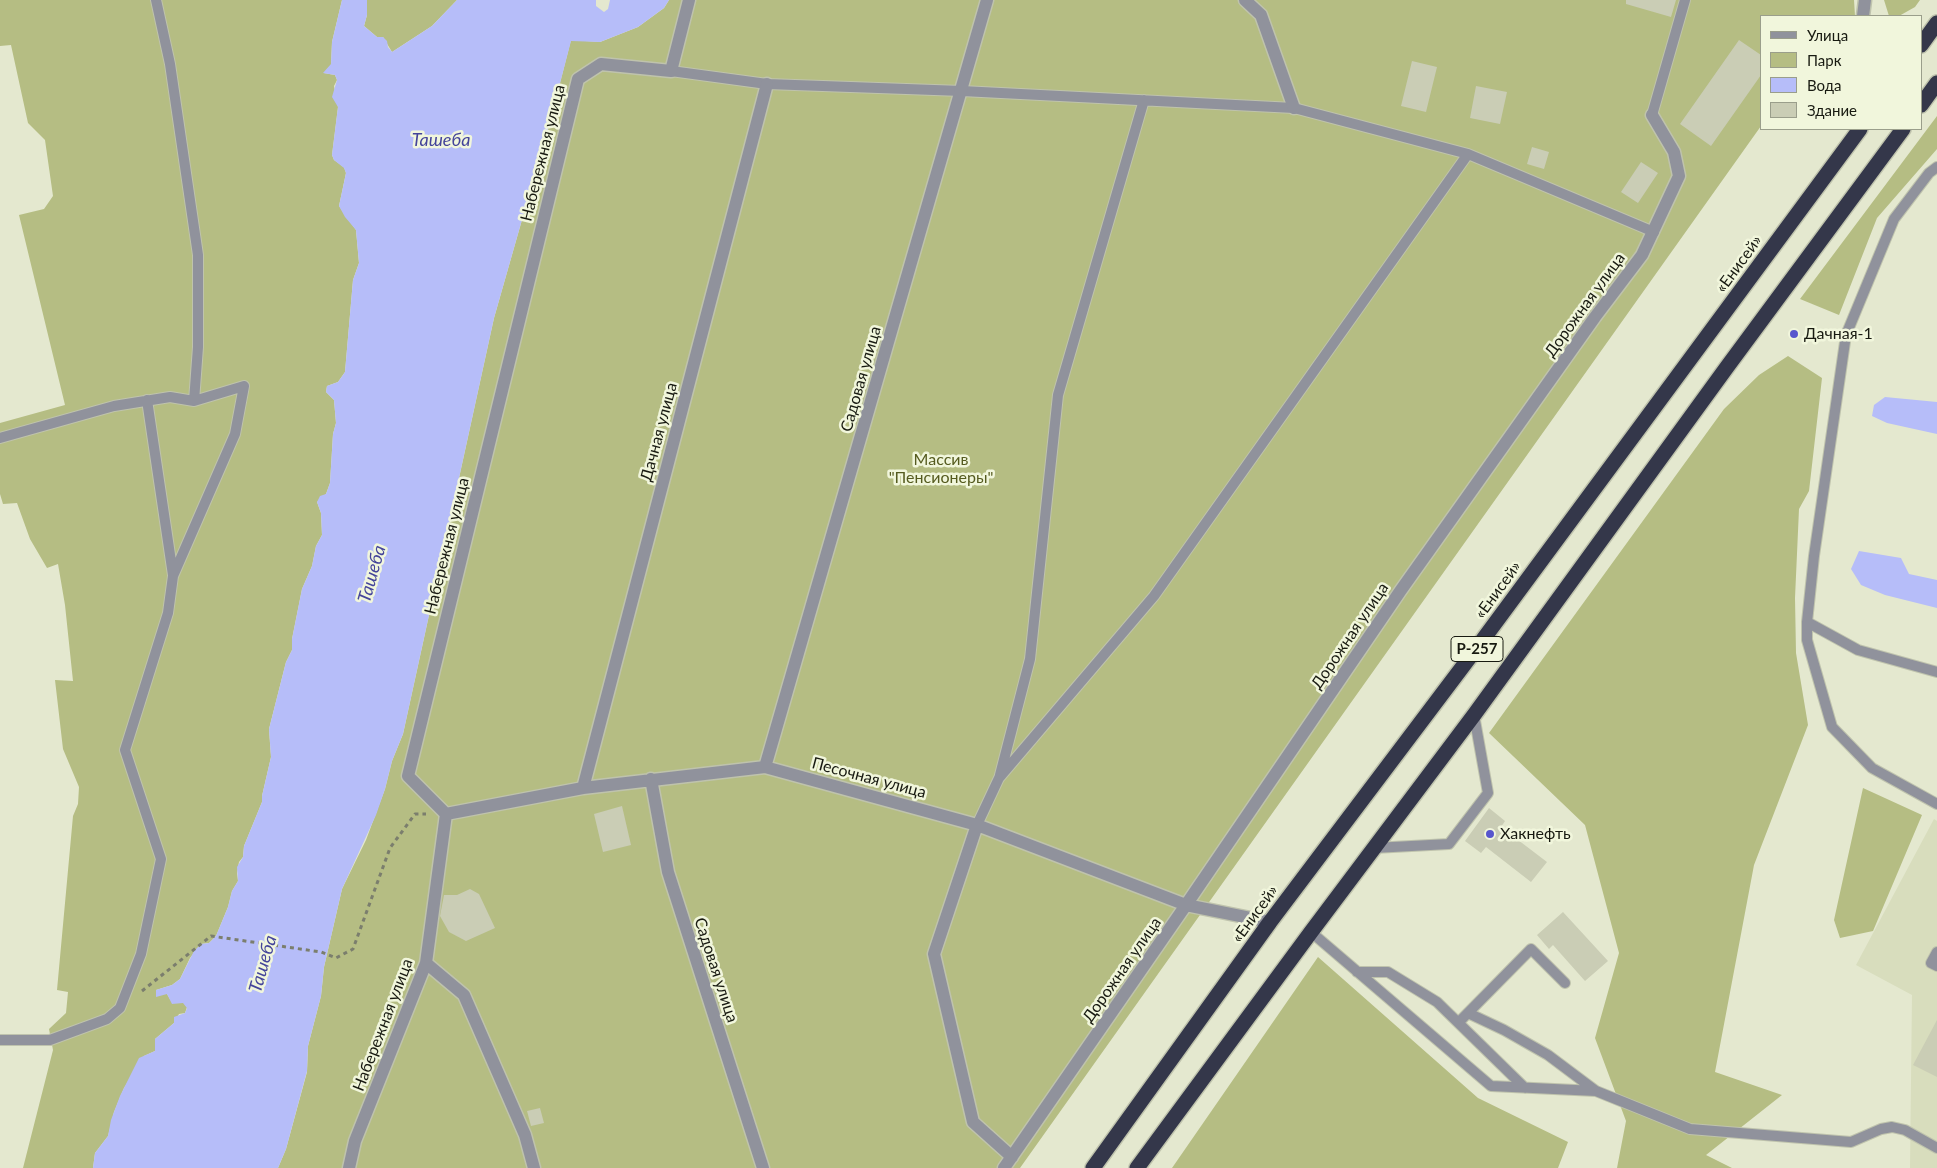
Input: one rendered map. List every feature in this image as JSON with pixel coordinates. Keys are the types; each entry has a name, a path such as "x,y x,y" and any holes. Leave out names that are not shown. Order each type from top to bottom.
{"highway":[{"path":"1922,45 1937,23"},
{"path":"1922,104 1937,83"},
{"name":"«Енисей»","path":"1093,1168 1270,922 1476,649 1859,130"},
{"name":"Р-257","path":"1137,1168 1474,715 1902,130"}],"street":[{"path":"670,71 689,0"},
{"name":"Садовая улица","path":"765,766 987,0"},
{"path":"1244,0 1261,15 1294,108"},
{"path":"1863,15 1865,0"},
{"name":"Набережная улица","path":"349,1168 355,1141 426,963 446,814 408,776 578,80 601,64 670,71"},
{"name":"Дачная улица","path":"582,788 767,84"},
{"name":"Дорожная улица","path":"1004,1168 1186,906 1401,590 1595,317 1642,255 1679,176 1674,152 1652,115"},
{"name":"Песочная улица","path":"446,814 582,788 765,766 977,825 1186,906 1270,922"},
{"name":"Садовая улица","path":"651,779 668,872 763,1168"},
{"path":"977,825 934,954 973,1122 1012,1156"},
{"path":"426,963 464,995 525,1135 534,1168"}],"lane":[{"path":"156,0 170,64 198,255 198,347 194,401"},
{"path":"1652,115 1685,0"},
{"path":"670,71 767,84 962,90 1294,108 1468,154 1654,232"},
{"path":"977,825 999,778 1030,659 1058,395 1144,100"},
{"path":"999,778 1154,596 1468,154"},
{"path":"1937,167 1929,173 1894,220 1846,334 1814,556 1806,640 1832,727 1872,768 1937,804"},
{"path":"0,438 114,406 170,397 194,401 244,386 235,434 173,576 168,613 125,750 161,859 140,954 120,1008 107,1019 50,1040 0,1040"},
{"path":"147,400 173,576"},
{"path":"1807,622 1858,650 1937,672"},
{"path":"1374,848 1449,844 1488,793 1474,715"},
{"path":"1311,932 1491,1086 1596,1091"},
{"path":"1459,1022 1530,949 1565,983"},
{"path":"1937,952 1931,962 1937,966"},
{"path":"1358,972 1388,972 1437,1002 1525,1088"},
{"path":"1468,1013 1504,1030 1548,1055 1596,1091 1690,1130 1851,1142 1881,1129 1892,1127 1905,1130 1937,1148"}],"path":[{"path":"142,992 211,936 321,952 336,958 353,949 390,848 415,814 446,814"}],"shaded area":[{"path":"1934,819 1937,821 1937,1168 1910,1168 1912,995 1856,965"}],"green space":[{"path":"0,0 342,0 332,42 331,65 324,73 335,75 337,80 334,86 338,107 332,155 334,160 344,167 346,173 339,206 356,230 359,263 353,280 345,372 338,382 327,386 326,392 334,400 336,423 333,434 330,483 326,494 317,502 321,513 322,535 316,546 312,566 302,589 292,639 292,650 286,662 269,729 271,757 262,802 244,846 243,857 239,862 238,881 232,891 228,907 216,936 209,943 201,944 190,958 180,979 172,985 156,990 161,994 167,994 170,999 178,1003 184,1003 187,1007 185,1013 179,1014 174,1023 155,1039 155,1051 144,1056 124,1088 114,1112 108,1136 95,1153 93,1168 23,1168 53,1050 49,1029 66,1013 68,992 57,990 73,816 78,804 79,787 63,749 55,680 73,681 65,605 58,564 47,568 30,539 17,503 3,504 0,494 0,423 65,405 19,215 44,209 53,196 45,140 28,123 11,45 0,46"},
{"path":"367,0 457,0 432,26 392,52 383,37 377,37 364,26 367,15"},
{"name":"Массив \"Пенсионеры\"","path":"669,0 1854,0 1855,15 1760,15 1760,127 1020,1168 278,1168 286,1149 307,1072 308,1046 321,996 324,967 342,889 366,840 403,734 494,318 551,118 571,40 600,42 638,27 664,8"},
{"path":"1884,0 1920,0 1915,7 1901,15 1889,15"},
{"path":"1937,116 1937,149 1877,218 1839,315 1800,299"},
{"path":"1788,356 1822,378 1809,491 1799,509 1795,598 1796,653 1808,725 1754,865 1715,1072 1782,1095 1706,1155 1732,1168 1617,1168 1626,1121 1595,1038 1619,953 1585,825 1489,733 1724,409 1759,375"},
{"path":"1863,788 1922,815 1873,931 1840,938 1834,920"},
{"path":"1318,957 1478,1098 1568,1142 1558,1168 1172,1168"}],"water":[{"name":"Ташеба","path":"342,0 367,0 367,15 364,26 377,37 383,37 392,52 432,26 457,0 596,0 596,6 604,12 608,9 610,0 669,0 664,8 638,27 600,42 571,41 494,318 403,734 392,761 376,815 342,889 324,967 321,996 308,1046 307,1071 286,1149 278,1168 93,1168 95,1153 108,1136 111,1120 120,1096 139,1058 155,1051 155,1039 174,1023 174,1017 185,1013 187,1008 183,1003 172,1004 167,994 156,997 156,990 172,985 180,979 194,951 201,944 209,943 216,936 228,907 232,891 238,881 237,867 243,857 244,846 262,802 271,757 269,729 286,662 292,650 292,639 302,589 312,566 316,546 322,535 321,513 317,502 320,496 326,494 330,483 333,434 336,423 334,400 326,392 327,386 338,382 345,372 353,280 359,263 356,230 339,206 346,173 332,155 338,107 332,97 337,80 335,75 323,73 331,64 332,42"},
{"path":"1885,397 1937,402 1937,434 1887,423 1872,416 1874,405"},
{"path":"1859,551 1901,558 1909,574 1937,580 1937,608 1885,595 1861,585 1851,569"}],"building":[{"path":"1626,0 1676,0 1671,17 1626,4"},
{"path":"1739,40 1760,54 1760,76 1711,146 1680,124"},
{"path":"1412,61 1437,67 1426,112 1401,106"},
{"path":"1476,86 1507,92 1500,124 1470,118"},
{"path":"1532,147 1549,152 1544,169 1527,164"},
{"path":"1641,162 1658,173 1638,203 1621,192"},
{"path":"622,806 631,845 603,852 594,814"},
{"path":"1489,808 1505,821 1501,827 1547,862 1531,882 1486,847 1481,853 1465,841"},
{"path":"470,889 479,894 495,928 466,941 449,932 440,916 444,895 457,895"},
{"path":"1563,912 1608,961 1585,981 1553,945 1549,949 1537,935"},
{"path":"1937,1020 1937,1077 1913,1065"},
{"path":"540,1108 544,1123 531,1126 527,1111"}],"place":[{"name":"Дачная-1","path":"1794,334"},
{"name":"Хакнефть","path":"1490,834"}]}
